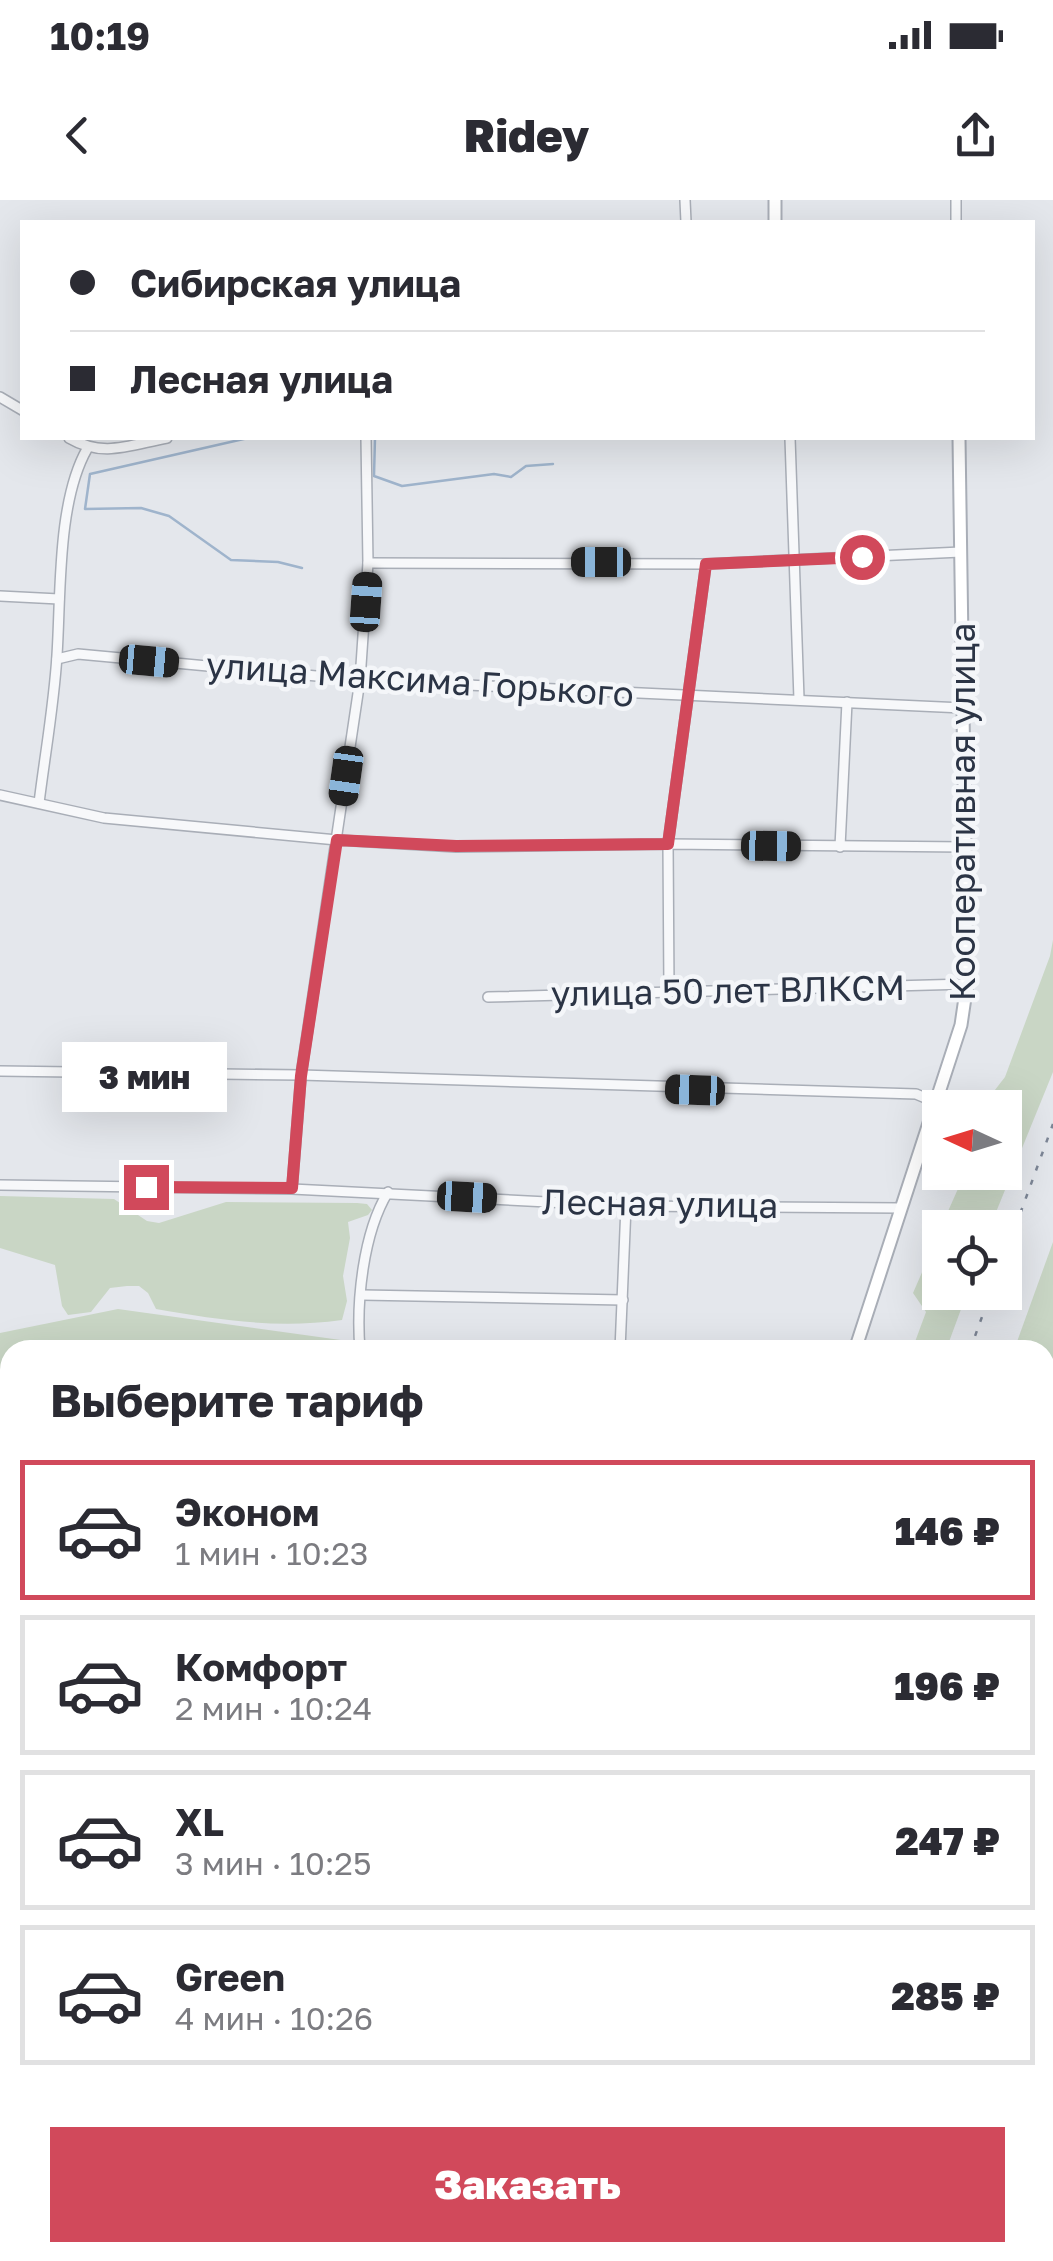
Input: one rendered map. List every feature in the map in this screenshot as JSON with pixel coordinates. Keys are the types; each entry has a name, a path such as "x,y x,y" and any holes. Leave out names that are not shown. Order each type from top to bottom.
{"main road":[{"name":"Кооперативная улица","path":"939,1090 961,1025 967,984 960,440"},
{"name":"Кооперативная улица","path":"858,1340 922,1141"}],"street":[{"path":"72,440 87,448 108,450 157,440"},
{"path":"292,1188 301,1076 360,680 368,563 366,440"},
{"path":"790,440 798,699"},
{"path":"39,803 57,659 70,495 76,469 87,448"},
{"path":"368,563 706,564 961,552"},
{"path":"669,990 668,844 706,564"},
{"path":"0,596 59,599"},
{"name":"улица Максима Горького","path":"57,659 78,654 360,680 963,708"},
{"path":"840,847 847,702"},
{"path":"0,795 104,818 337,840 456,846 965,847"},
{"name":"улица 50 лет ВЛКСМ","path":"488,997 967,984"},
{"path":"0,1071 301,1076 922,1097"},
{"name":"Лесная улица","path":"0,1185 292,1188 626,1206 900,1208"},
{"path":"360,1340 370,1226 388,1192"},
{"path":"621,1340 626,1206"},
{"path":"362,1295 623,1300"}],"green space":[{"path":"1053,940 1053,1072 1022,1148 1022,1090 995,1090 1005,1077"},
{"path":"957,1190 1005,1190 997,1210 949,1210"},
{"path":"0,1196 114,1199 147,1221 159,1223 226,1202 357,1203 367,1204 372,1210 348,1222 350,1238 343,1276 347,1301 342,1320 271,1323 156,1309 148,1293 139,1286 110,1288 91,1312 68,1315 62,1306 55,1265 0,1248"},
{"path":"1053,1242 1053,1340 1018,1340"},
{"path":"922,1272 922,1306 913,1293"},
{"path":"118,1309 341,1340 0,1340 0,1333"},
{"path":"961,1310 950,1340 916,1340 926,1312"}],"waterway":[{"path":"239,440 90,474 85,509 141,508 169,516 231,560 278,562 302,568"},
{"path":"375,440 374,476 402,486 494,474 511,477 526,466 553,464"}],"railway":[{"path":"1021,1210 1053,1124"},
{"path":"974,1340 984,1310"}],"route":[{"path":"146,1187 292,1188 301,1076 337,840 456,846 668,844 706,564 862,557"}]}
